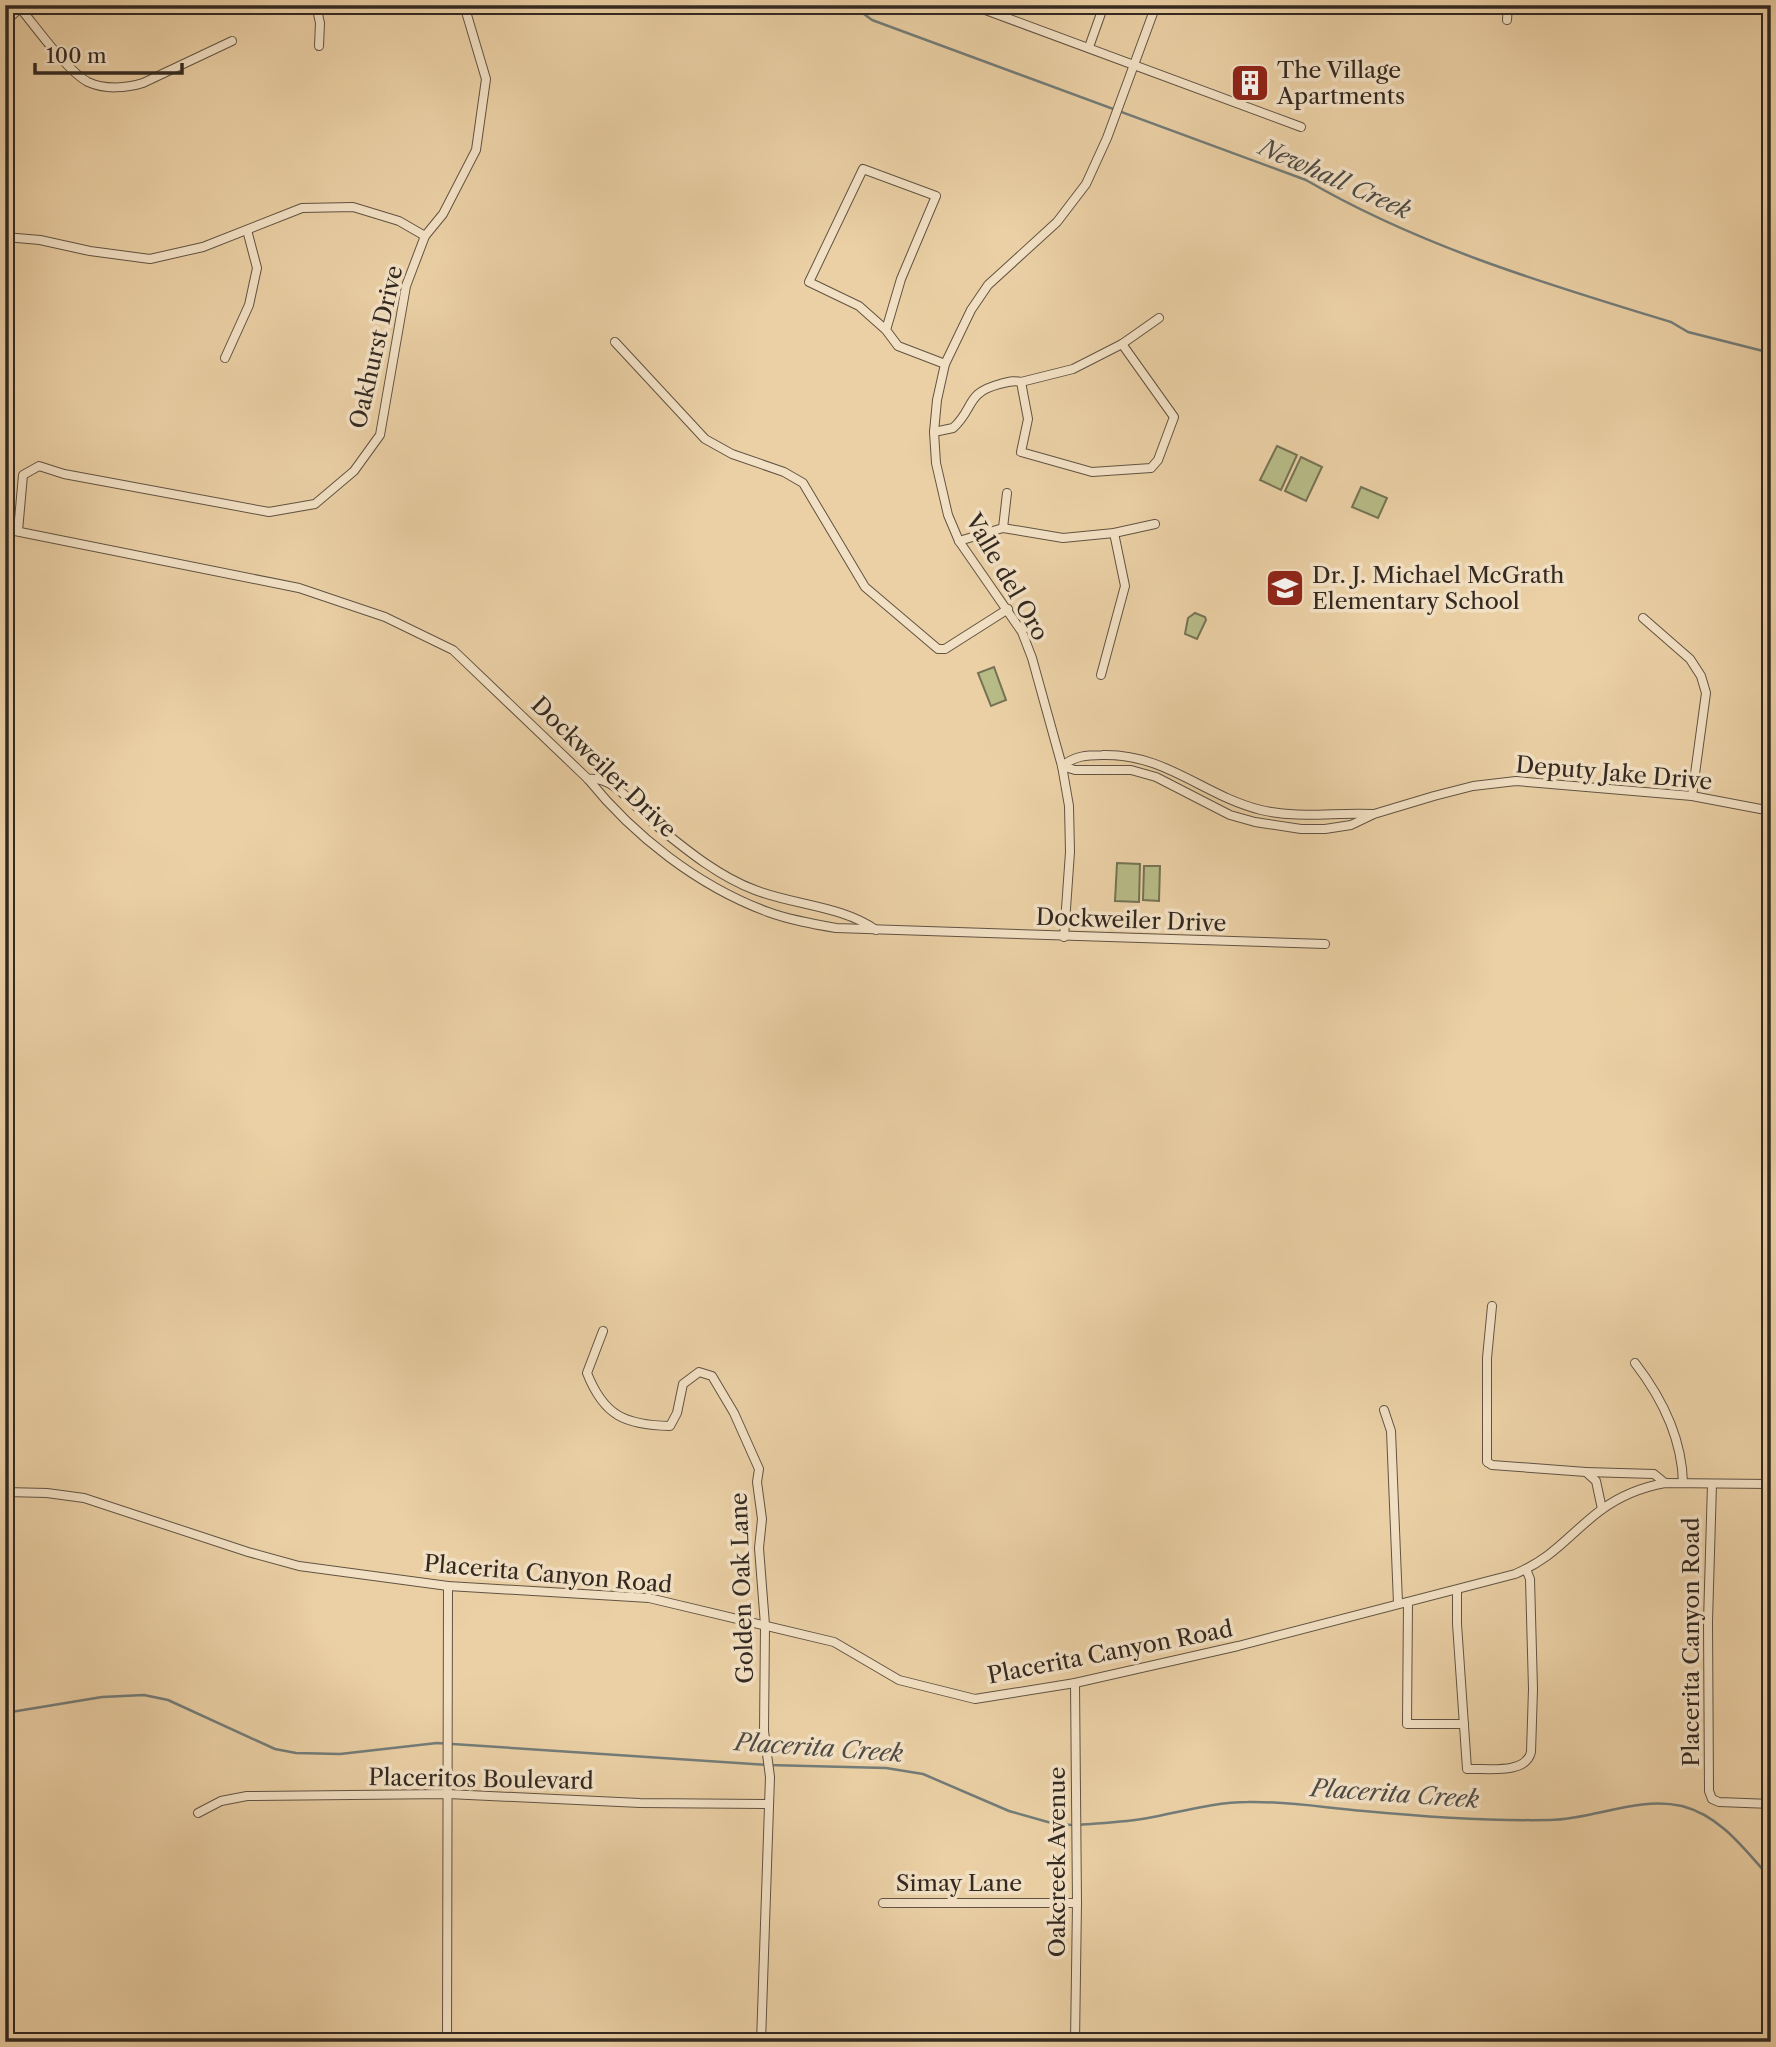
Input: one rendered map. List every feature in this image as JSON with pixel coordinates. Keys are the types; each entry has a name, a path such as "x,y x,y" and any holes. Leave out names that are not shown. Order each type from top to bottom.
{"street":[{"path":"316,5 320,23 319,46"},
{"name":"Oakhurst Drive","path":"18,531 23,475 39,466 64,474 269,512 315,503 354,471 380,435 406,286 425,236 443,214 476,150 486,79 464,5"},
{"path":"972,5 1301,127"},
{"path":"1089,47 1104,5"},
{"name":"Valle del Oro","path":"1064,937 1070,852 1069,806 1062,766 1032,658 1022,632 959,541 948,515 940,484 934,432 937,400 945,364 958,332 988,285 1043,237 1086,184 1109,132 1156,5"},
{"path":"1507,20 1508,5"},
{"path":"5,22 22,7 75,72 89,82 106,87 131,87 143,83 232,41"},
{"path":"886,330 901,279 936,196 863,169 809,282 859,306 886,330 898,346 945,364"},
{"path":"5,237 40,240 89,251 150,259 203,247 302,208 353,207 399,221 425,236"},
{"path":"225,358 249,305 257,268 247,230"},
{"path":"934,432 953,428 974,396 984,388 1014,380 1021,383 1073,369 1122,344 1160,318"},
{"path":"615,342 705,439 732,454 784,472 803,484 865,587 938,649 945,649 1008,609"},
{"path":"1021,383 1028,419 1021,452 1092,472 1151,468 1158,460 1174,417 1122,344"},
{"path":"1003,528 1007,493"},
{"path":"959,541 1003,528 1063,538 1114,533 1155,524"},
{"name":"Dockweiler Drive","path":"5,528 299,587 385,617 453,650 653,845 722,890 767,911 835,928 878,931 1325,944"},
{"path":"1101,674 1125,586 1114,533"},
{"path":"1643,618 1690,659 1701,676 1706,693 1692,796"},
{"name":"Deputy Jake Drive","path":"1062,766 1072,758 1084,755 1133,757 1175,771 1224,798 1263,810 1305,816 1347,812 1374,814"},
{"name":"Deputy Jake Drive","path":"1062,766 1075,770 1114,768 1157,777 1230,815 1277,827 1325,829 1351,825 1374,814 1473,786 1516,781 1692,796 1771,811"},
{"path":"588,779 601,778 612,784 643,815 678,843 735,881 799,904 852,916 878,931"},
{"path":"1492,1306 1487,1358 1487,1462 1492,1465 1586,1472 1654,1474 1665,1483"},
{"name":"Golden Oak Lane","path":"603,1331 587,1373 598,1398 608,1409 623,1419 643,1425 670,1426 677,1413 683,1384 699,1373 712,1376 721,1388 759,1469 757,1482 762,1519 759,1548 765,1625 764,1731 770,1777 761,2042"},
{"path":"1635,1363 1652,1385 1665,1410 1675,1436 1683,1483"},
{"path":"1384,1410 1391,1431 1398,1604"},
{"path":"1586,1472 1596,1481 1602,1510"},
{"name":"Placerita Canyon Road","path":"5,1492 47,1493 84,1498 289,1563 448,1586 649,1598 834,1642 899,1680 975,1699 1075,1683 1238,1646 1457,1590 1526,1569 1552,1554 1602,1510 1637,1490 1665,1483 1771,1484"},
{"name":"Placerita Canyon Road","path":"1712,1484 1708,1634 1709,1791 1712,1799 1719,1802 1771,1804"},
{"path":"1457,1590 1466,1769 1524,1765 1531,1757 1533,1689 1530,1579 1526,1569"},
{"path":"447,2042 448,1586"},
{"path":"1408,1602 1407,1724 1464,1724"},
{"name":"Oakcreek Avenue","path":"1075,1683 1075,2042"},
{"name":"Placeritos Boulevard","path":"198,1813 221,1801 247,1796 448,1794 640,1803 767,1804"},
{"name":"Simay Lane","path":"883,1903 1077,1903"}],"green space":[{"path":"1277,446 1297,455 1281,490 1260,480"},
{"path":"1301,457 1322,467 1306,501 1285,491"},
{"path":"1361,487 1387,498 1378,518 1352,507"},
{"path":"1195,613 1206,620 1197,639 1185,634 1188,618"},
{"path":"994,667 1006,700 991,706 978,673"},
{"path":"1117,863 1140,864 1139,902 1115,901"},
{"path":"1144,866 1160,866 1159,901 1143,900"}],"waterway":[{"name":"Newhall Creek","path":"852,5 872,20 1306,180 1393,225 1484,262 1671,322 1688,332 1771,353"},
{"name":"Placerita Creek","path":"5,1713 102,1697 144,1695 168,1700 275,1749 296,1753 340,1754 437,1743 768,1765 886,1768 923,1774 1009,1811 1055,1824 1073,1825"},
{"name":"Placerita Creek","path":"1079,1825 1140,1819 1235,1802 1277,1803 1434,1817 1527,1820 1567,1819 1632,1806 1665,1804 1682,1806 1709,1818 1731,1835 1771,1879"}],"place":[{"name":"The Village Apartments","path":"1250,83"},
{"name":"Dr. J. Michael McGrath Elementary School","path":"1285,588"}]}
